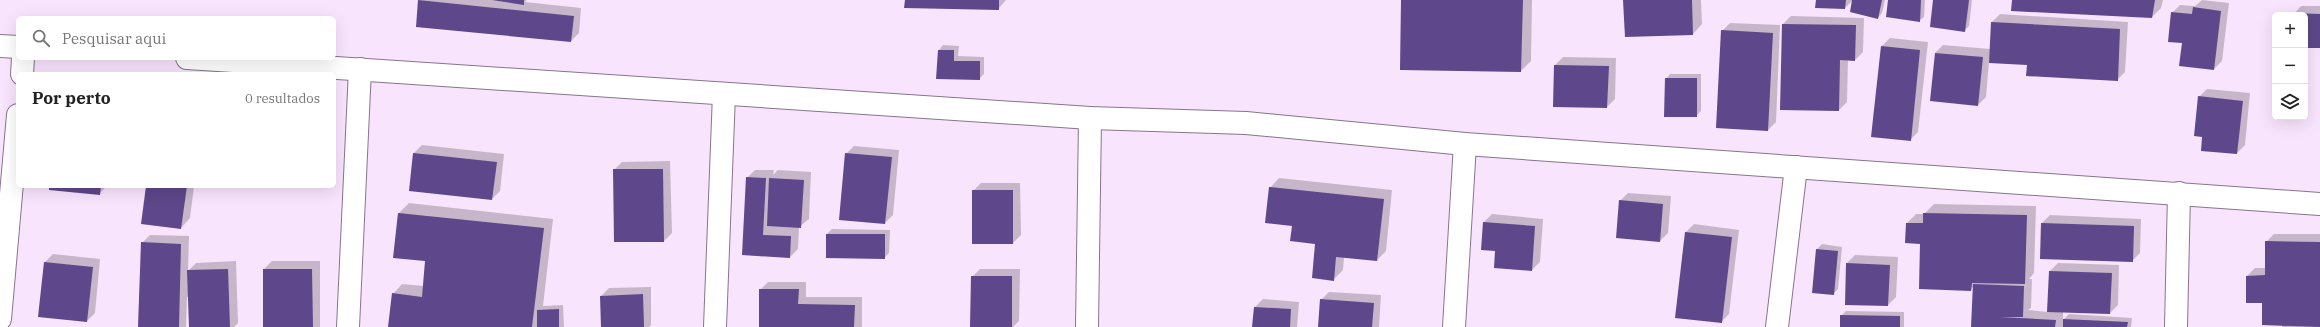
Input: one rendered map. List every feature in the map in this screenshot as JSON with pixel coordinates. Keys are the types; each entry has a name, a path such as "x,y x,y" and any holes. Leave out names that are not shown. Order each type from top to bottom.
{"street":[{"path":"0,46 16,47"},
{"path":"22,72 23,60"},
{"path":"218,60 1090,118 1246,123 1465,144 2320,204"},
{"path":"348,327 360,69"},
{"path":"715,327 724,94"},
{"path":"1087,327 1090,118"},
{"path":"0,319 16,138"},
{"path":"1454,327 1465,144"},
{"path":"1777,327 1796,167"},
{"path":"2176,327 2179,193"}],"building":[{"path":"418,0 574,16 571,42 416,27"},
{"path":"492,0 524,0 524,5"},
{"path":"905,0 999,0 999,10 904,8"},
{"path":"1401,0 1523,0 1521,72 1400,70"},
{"path":"1623,0 1692,0 1693,35 1625,37"},
{"path":"1816,0 1846,0 1845,9 1815,8"},
{"path":"1852,0 1882,0 1878,19 1850,12"},
{"path":"1888,0 1921,0 1920,22 1886,17"},
{"path":"1933,0 1969,0 1965,32 1930,27"},
{"path":"2012,0 2155,0 2152,18 2011,11"},
{"path":"2193,7 2221,11 2214,70 2179,66 2182,43 2168,42 2171,12 2192,14"},
{"path":"2308,14 2320,14 2320,48 2308,48"},
{"path":"1991,22 2120,29 2118,81 2026,76 2027,65 1989,63"},
{"path":"1782,24 1856,25 1855,61 1840,60 1839,111 1780,110"},
{"path":"1721,30 1773,33 1768,131 1716,128"},
{"path":"1881,46 1920,50 1911,141 1871,137"},
{"path":"938,50 954,50 954,61 980,61 980,80 936,79"},
{"path":"1935,53 1983,57 1978,106 1930,101"},
{"path":"1554,65 1609,66 1607,108 1553,107"},
{"path":"1665,78 1697,78 1697,117 1664,117"},
{"path":"2198,96 2243,101 2237,154 2201,151 2202,137 2194,136"},
{"path":"413,153 497,162 492,200 409,191"},
{"path":"845,153 892,157 885,224 839,220"},
{"path":"613,169 663,169 664,242 614,242"},
{"path":"746,177 766,178 763,235 791,236 790,258 742,255"},
{"path":"769,178 804,180 801,228 767,226"},
{"path":"1269,187 1384,199 1377,261 1336,257 1334,281 1312,278 1315,244 1290,241 1292,226 1265,223"},
{"path":"49,188 101,188 100,195 49,190"},
{"path":"146,188 187,188 181,229 141,224"},
{"path":"972,190 1013,190 1013,244 972,244"},
{"path":"1619,200 1663,204 1660,242 1616,238"},
{"path":"398,213 544,228 532,327 388,327 392,293 422,297 425,261 393,258"},
{"path":"1923,213 2027,215 2025,284 1972,283 1971,291 1919,289 1920,244 1905,243 1906,223 1923,223"},
{"path":"1483,222 1535,226 1532,271 1494,268 1495,251 1481,250"},
{"path":"2041,223 2134,226 2133,262 2040,259"},
{"path":"1685,232 1732,237 1722,323 1675,318"},
{"path":"826,234 885,234 885,259 826,258"},
{"path":"2265,241 2320,242 2320,327 2262,325 2262,303 2246,303 2246,276 2265,275"},
{"path":"141,242 181,244 179,327 138,327"},
{"path":"1816,249 1838,251 1834,295 1812,293"},
{"path":"44,262 93,267 87,322 38,317"},
{"path":"1846,263 1890,265 1888,306 1845,305"},
{"path":"228,269 230,327 189,327 187,270"},
{"path":"263,269 312,269 313,327 263,327"},
{"path":"2049,271 2112,273 2110,314 2047,312"},
{"path":"971,276 1012,276 1012,327 970,327"},
{"path":"1973,284 2024,286 2023,317 2000,317 2056,320 2055,327 1971,327"},
{"path":"759,289 799,289 798,304 855,305 854,327 759,327"},
{"path":"643,294 644,327 601,327 600,296"},
{"path":"1320,299 1374,303 1372,327 1318,327"},
{"path":"1254,307 1291,309 1290,327 1252,327"},
{"path":"559,309 559,327 537,327 537,310"},
{"path":"1840,315 1900,316 1900,327 1840,327"},
{"path":"2063,319 2128,322 2127,327 2063,327"}]}
